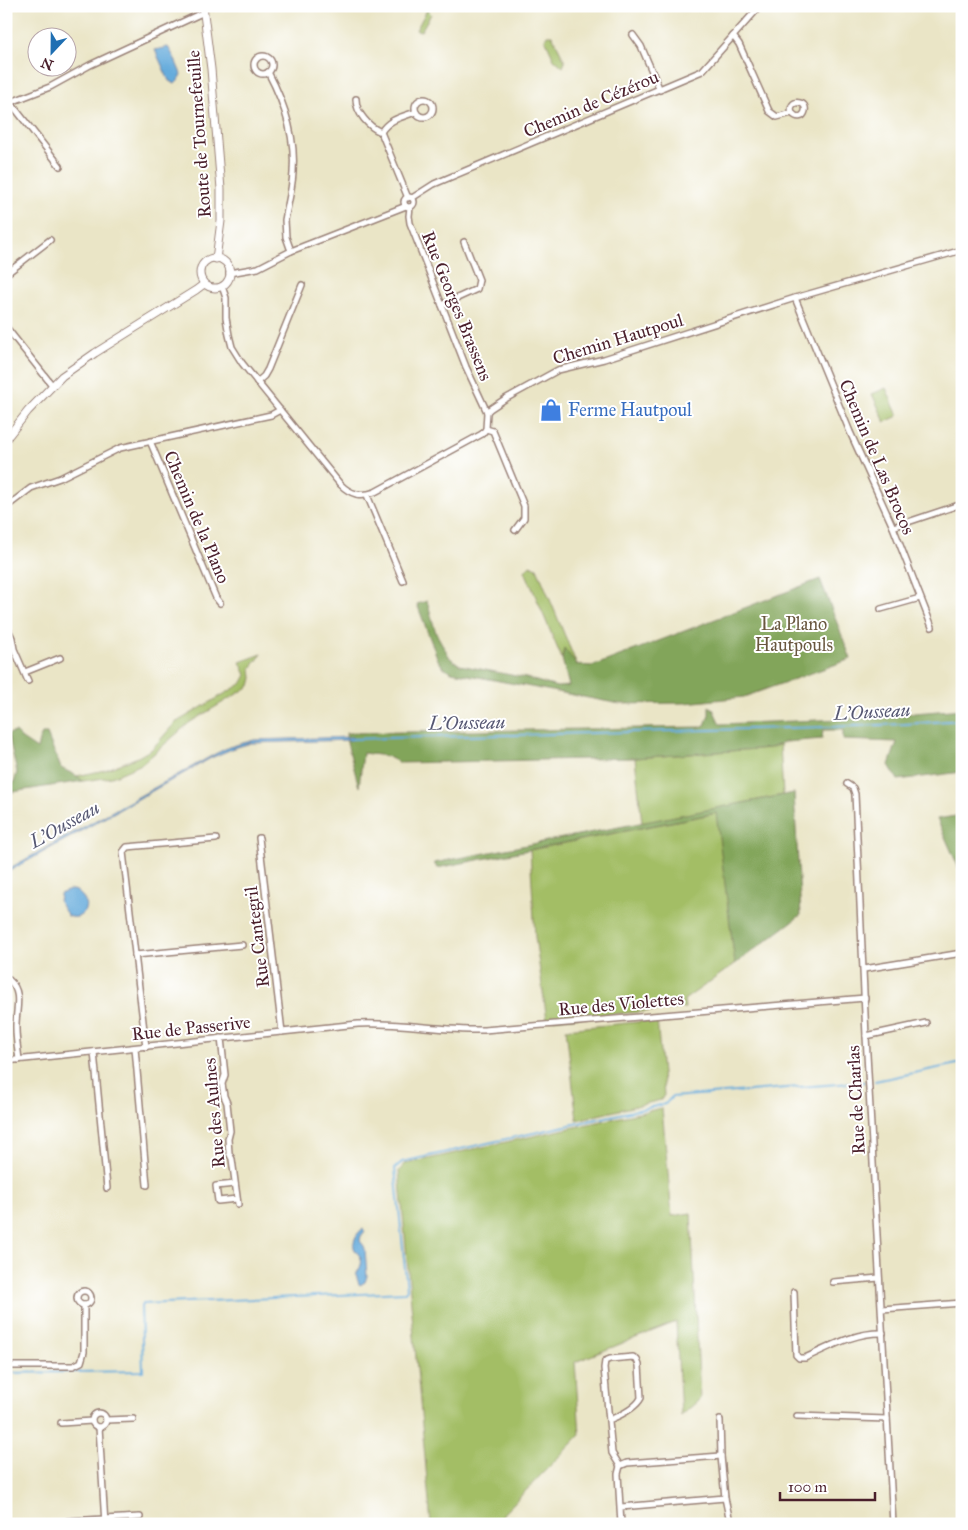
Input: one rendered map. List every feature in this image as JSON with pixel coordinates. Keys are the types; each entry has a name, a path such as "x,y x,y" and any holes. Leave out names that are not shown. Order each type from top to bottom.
{"street":[{"name":"Chemin de Cézérou","path":"410,198 434,184 695,75 704,70 760,6"},
{"path":"60,166 8,103 50,87 203,9"},
{"name":"Route de Tournefeuille","path":"203,9 211,69 221,189 221,221 216,259"},
{"path":"633,35 641,46 660,90"},
{"path":"733,36 739,44 769,111 777,117 792,113"},
{"path":"268,72 286,111 294,150 293,174 284,227 291,251"},
{"path":"229,273 258,268 291,251 414,203 410,198 381,132 375,129 357,110 356,99"},
{"path":"381,132 391,121 416,112"},
{"name":"Rue Georges Brassens","path":"408,206 410,223 466,367 487,412"},
{"path":"6,274 50,240"},
{"path":"442,305 477,289 479,280 464,242"},
{"name":"Chemin Hautpoul","path":"487,412 505,399 558,370 604,359 796,298 962,250"},
{"path":"216,259 226,264 229,273 228,280 222,286 214,288 204,284 200,274 202,267 208,260 216,259"},
{"path":"6,438 52,385 73,368 204,284"},
{"path":"257,382 268,369 302,285"},
{"path":"222,286 226,298 230,343 242,363 347,491 356,495 367,495 375,492 472,441 486,429 487,412"},
{"name":"Chemin de Las Brocos","path":"796,298 850,432 893,527 932,628"},
{"path":"6,327 52,385"},
{"path":"6,507 31,488 60,478 120,448 272,415 280,410"},
{"path":"486,429 492,432 524,506 524,518 515,530"},
{"name":"Chemin de la Plano","path":"150,441 216,598 220,603"},
{"path":"367,495 403,581"},
{"path":"893,527 962,504"},
{"path":"881,608 920,598"},
{"path":"6,625 28,681"},
{"path":"25,672 60,658"},
{"name":"Rue de Charlas","path":"846,784 853,788 855,794 866,1036 893,1524"},
{"name":"Rue Cantegril","path":"259,838 282,1032"},
{"path":"146,1047 123,852 127,847 216,839"},
{"path":"135,955 242,945"},
{"path":"864,969 962,952"},
{"path":"9,980 16,989 18,999 16,1028 20,1060"},
{"name":"Rue des Violettes","path":"379,1024 456,1030 484,1030 865,998"},
{"path":"866,1036 926,1023"},
{"name":"Rue de Passerive","path":"6,1061 282,1032 379,1024"},
{"name":"Rue des Aulnes","path":"222,1038 225,1075 222,1084 227,1103 230,1132 228,1140 229,1153 232,1159 238,1202 218,1201 216,1186 235,1184"},
{"path":"135,1048 147,1185"},
{"path":"94,1052 107,1188"},
{"path":"833,1282 879,1278"},
{"path":"794,1292 796,1355 799,1358 805,1358 851,1337 868,1332 883,1333"},
{"path":"882,1309 962,1304"},
{"path":"6,1366 73,1366 81,1362 84,1352 84,1305"},
{"path":"609,1420 616,1418 639,1403 641,1398 640,1365 633,1358 610,1359 605,1361 604,1368 612,1454 620,1466 618,1474 621,1524"},
{"path":"92,1421 93,1417 99,1413 106,1420"},
{"path":"797,1416 887,1419"},
{"path":"106,1420 133,1419"},
{"path":"99,1427 106,1420"},
{"path":"720,1420 721,1456 729,1517"},
{"path":"61,1423 92,1421"},
{"path":"92,1421 99,1427"},
{"path":"99,1427 105,1521"},
{"path":"620,1466 627,1463 721,1456"},
{"path":"621,1507 725,1498"},
{"path":"68,1520 105,1521 140,1516"}],"green space":[{"path":"427,10 431,14 421,31 416,30"},
{"path":"547,35 552,35 565,61 563,67 554,59 545,39"},
{"path":"886,388 898,416 885,422 872,394"},
{"path":"530,565 537,568 577,665 564,649 562,659 525,571"},
{"name":"La Plano Hautpouls","path":"820,579 851,659 744,697 685,703 620,704 452,672 443,667 438,660 417,604 427,601 436,633 450,658 460,665 526,678 557,687 569,686 562,659 564,648 577,665 593,666"},
{"path":"262,654 251,668 252,678 250,686 189,723 142,764 112,777 83,781 77,776 105,770 138,757 152,749 175,723 241,684 246,675 240,662"},
{"path":"709,706 713,709 720,724 843,719 962,709 962,772 898,780 889,765 897,742 843,740 843,730 823,730 822,739 786,742 770,748 635,758 401,763 386,756 363,753 359,787 346,733 700,727 705,725 709,715"},
{"path":"15,732 37,749 42,734 47,734 61,768 83,781 6,793 6,784 14,783 17,772 8,734"},
{"path":"780,744 783,795 642,823 635,758 770,748"},
{"path":"794,793 801,915 735,964 716,813 437,868 434,863"},
{"path":"717,813 735,964 684,1000 685,1008 547,1020 535,937 530,850"},
{"path":"962,815 962,873 961,873 937,819"},
{"path":"657,1020 664,1095 661,1100 577,1120 566,1029"},
{"path":"662,1108 672,1216 691,1213 700,1399 681,1416 676,1322 575,1362 580,1435 503,1514 501,1524 431,1524 399,1171 405,1164"}],"water":[{"path":"168,47 181,74 175,84 169,81 155,50"},
{"path":"352,737 352,740 251,743 234,748 211,758 6,873 6,870 229,747 254,740"},
{"path":"70,890 78,893 86,904 84,912 77,917 68,916 59,902 60,894"},
{"path":"363,1229 365,1231 360,1241 365,1249 367,1276 365,1282 360,1285 357,1275 361,1260 355,1250 354,1241"}],"waterway":[{"name":"L'Ousseau","path":"350,739 827,727 962,720"},
{"path":"875,1081 962,1063"},
{"path":"6,1373 143,1371 141,1306 143,1304 405,1292 407,1289 395,1168 402,1162 665,1104 672,1097 864,1082"}],"place":[{"name":"Ferme Hautpoul","path":"551,410"}]}
